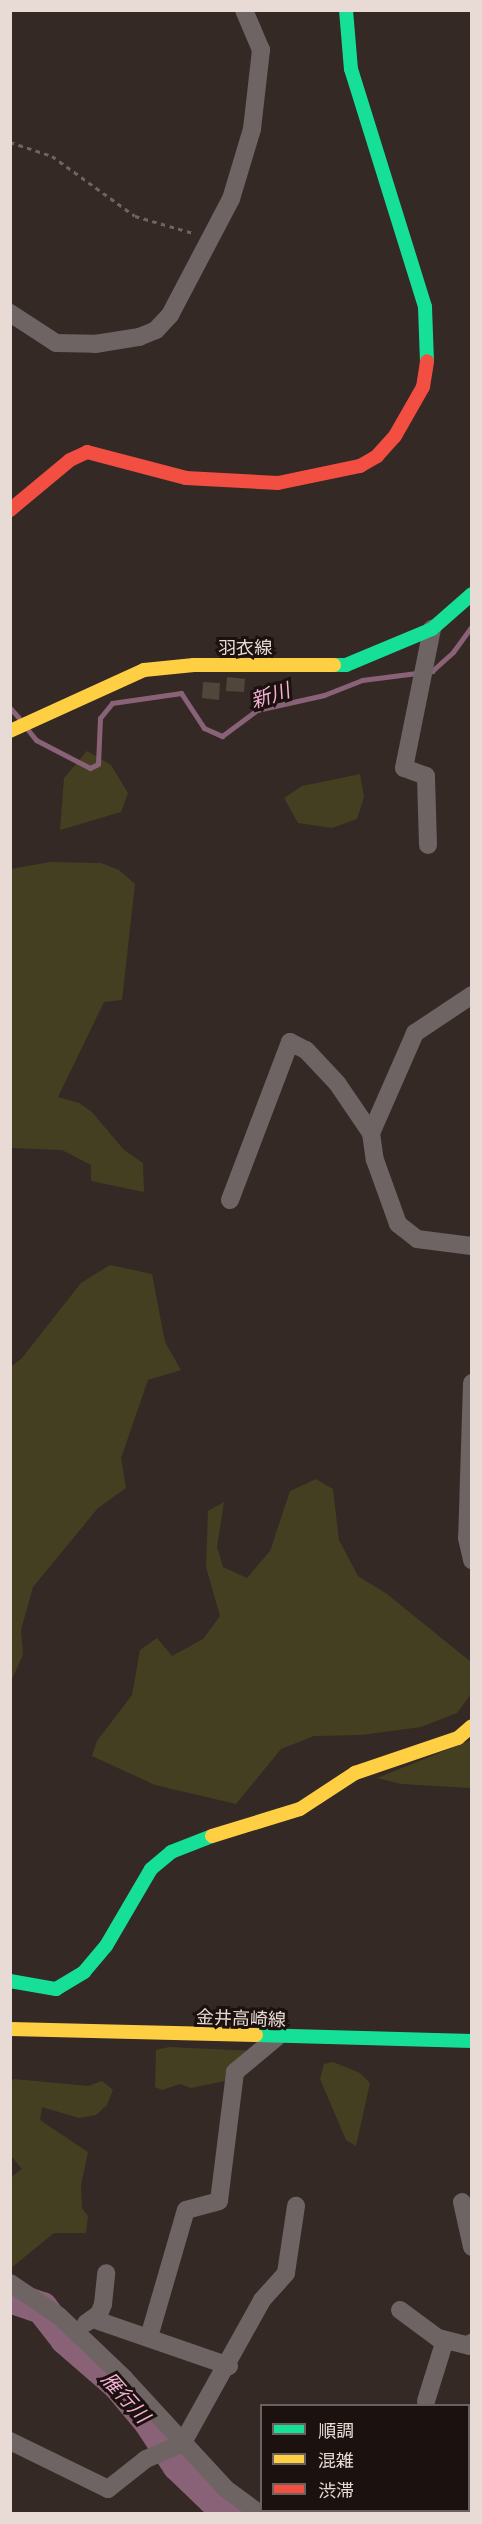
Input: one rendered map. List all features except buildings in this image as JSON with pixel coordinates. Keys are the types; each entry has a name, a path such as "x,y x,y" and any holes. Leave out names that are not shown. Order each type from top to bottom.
{"street":[{"path":"10,313 56,343 95,344 139,337 156,330 170,315 231,199 252,129 261,50 244,10"},
{"path":"10,510 70,460 87,452 114,456 186,478 278,483 360,466 377,456 395,436 423,387 427,369 425,307 351,69 346,10"},
{"name":"羽衣線","path":"10,731 144,670 194,665 346,665 432,629 471,594"},
{"path":"428,845 426,776 404,768 432,629"},
{"path":"371,1133 415,1033 471,995"},
{"path":"230,1200 290,1042 306,1050 337,1083 371,1133 375,1160 398,1224 417,1239 471,1246"},
{"path":"471,1383 467,1538 471,1560"},
{"path":"10,1981 56,1989 84,1972 106,1946 151,1869 171,1852 208,1836 300,1809 355,1773 458,1738 471,1726"},
{"name":"金井高崎線","path":"10,2029 471,2041"},
{"path":"149,2337 186,2210 219,2201 235,2072 277,2037"},
{"path":"462,2202 471,2247"},
{"path":"10,2441 108,2489 146,2459 175,2447 228,2366 262,2300 286,2273 296,2206"},
{"path":"73,2329 93,2319 103,2304 106,2273"},
{"path":"10,2283 73,2329 124,2378 175,2447 260,2514"},
{"path":"400,2310 445,2340 470,2346 471,2342"},
{"path":"93,2319 228,2366"},
{"path":"426,2401 445,2340"}],"path":[{"path":"10,142 52,156 135,216 210,238"}],"shaded area":[{"path":"87,751 111,765 128,793 121,812 60,830 64,778"},
{"path":"360,774 364,797 357,819 332,828 298,823 284,798 302,786"},
{"path":"50,862 101,863 119,870 135,884 122,1000 104,1002 58,1097 79,1103 92,1112 124,1150 143,1163 144,1192 91,1181 91,1165 62,1150 11,1148 11,869"},
{"path":"110,1265 152,1274 165,1342 181,1370 148,1380 121,1458 126,1488 98,1508 33,1587 21,1630 23,1655 11,1681 11,1367 22,1358 81,1283"},
{"path":"316,1479 333,1489 339,1540 358,1576 387,1594 471,1662 471,1694 457,1713 421,1727 361,1735 314,1736 281,1749 236,1804 155,1785 92,1756 97,1741 132,1695 140,1650 157,1638 172,1656 203,1639 220,1616 206,1567 208,1511 224,1502 217,1547 223,1567 247,1578 270,1551 290,1491"},
{"path":"471,1740 471,1788 401,1784 377,1778"},
{"path":"169,2047 258,2051 225,2081 191,2088 180,2084 162,2090 155,2087 156,2050"},
{"path":"333,2062 360,2073 370,2083 356,2146 346,2140 320,2079 324,2064"},
{"path":"14,2079 88,2086 102,2081 113,2090 107,2105 96,2115 79,2118 42,2107 40,2120 88,2152 81,2185 82,2208 88,2216 86,2233 54,2233 11,2268 11,2177 22,2169 11,2156 11,2081"}],"waterway":[{"name":"新川","path":"28,730 36,740 90,768 98,764 100,718 112,703 181,693 204,728 222,736 257,710 324,695 362,680 432,671 453,652 472,626"},
{"name":"新川","path":"10,708 19,718"},
{"name":"雁行川","path":"10,2297 42,2308 66,2339 118,2384 149,2421 178,2465 229,2514"}],"traffic: fast":[{"path":"346,10 351,69 425,307 427,361"},
{"path":"334,665 346,665 432,629 472,594"},
{"path":"10,1981 56,1989 84,1972 106,1946 151,1869 171,1852 212,1836"},
{"path":"256,2035 472,2041"}],"traffic: slow":[{"path":"10,731 144,670 194,665 334,665"},
{"path":"212,1836 300,1809 355,1773 458,1738 472,1726"},
{"path":"10,2029 256,2035"}],"traffic: jam":[{"path":"10,510 70,460 87,452 186,478 278,483 360,466 377,456 395,436 423,387 427,361"}]}
